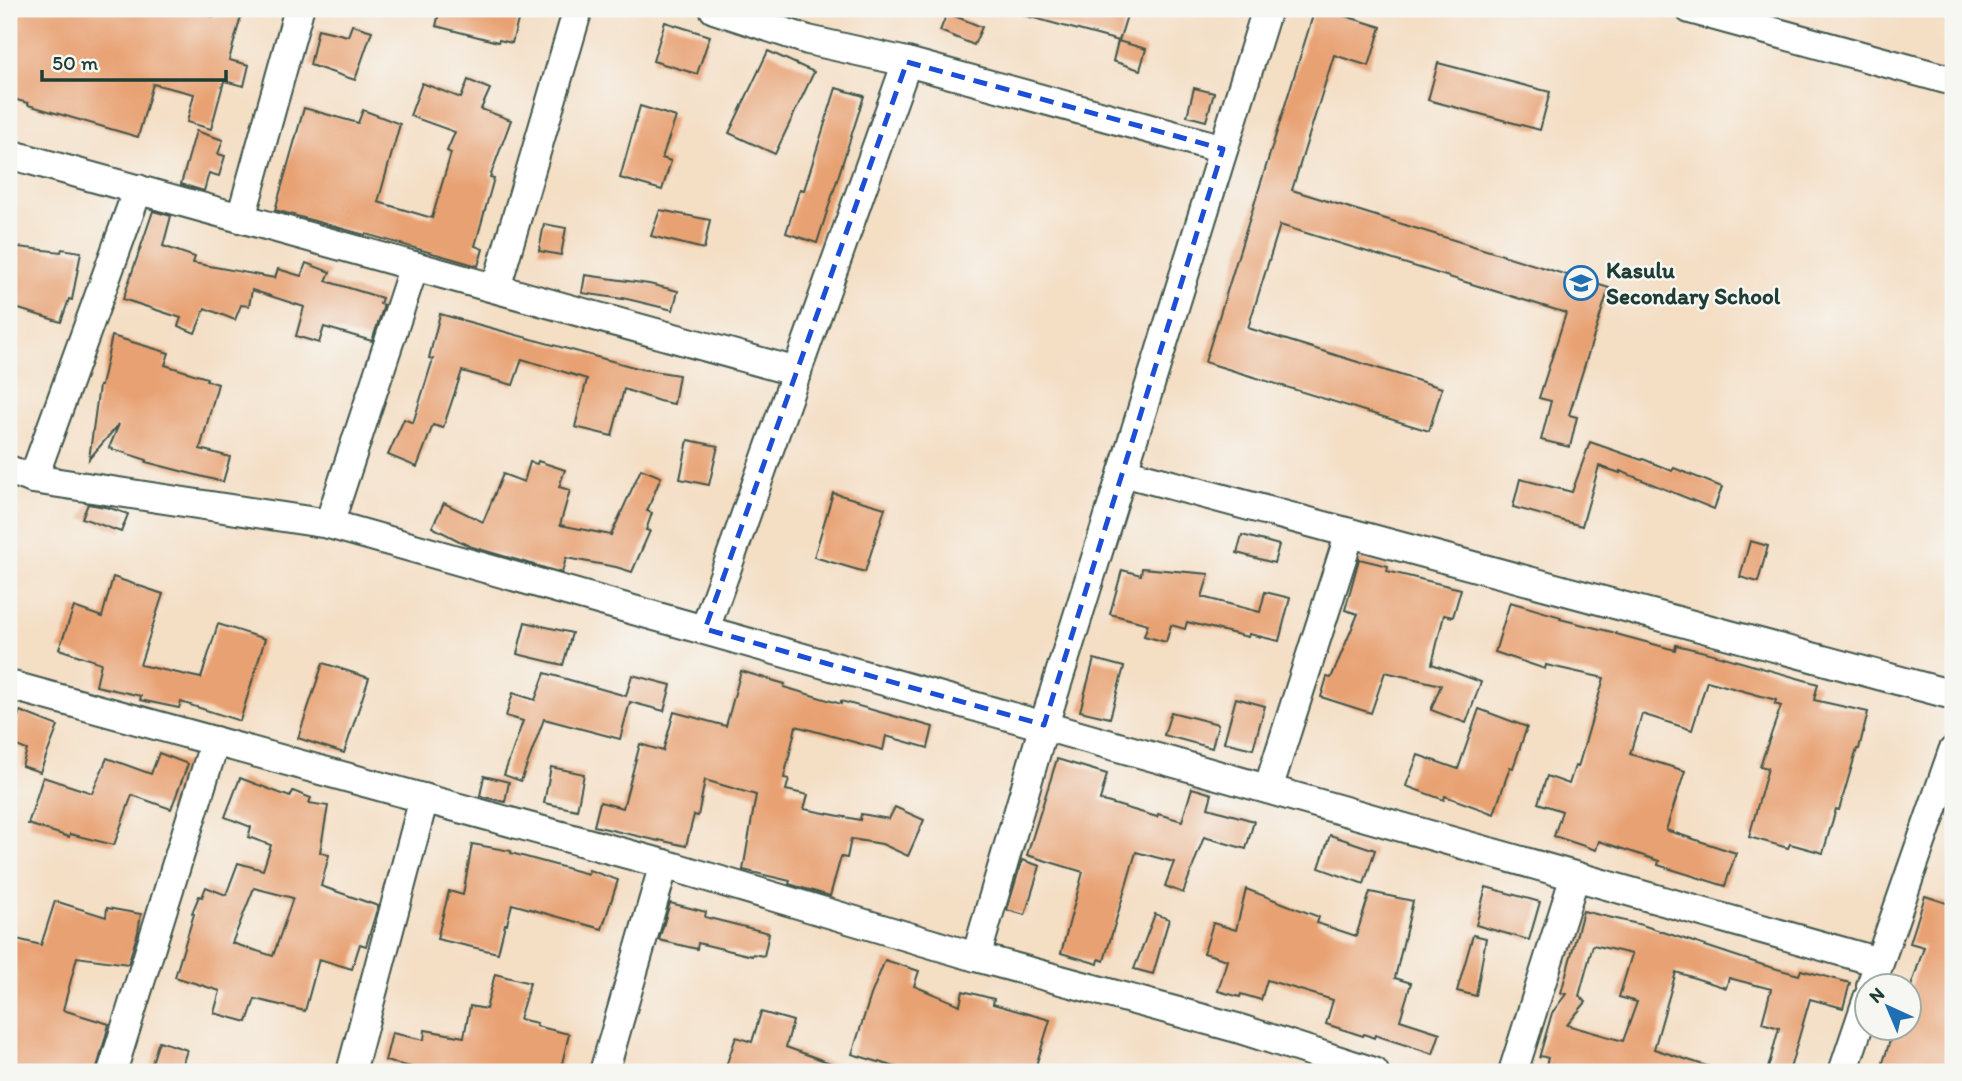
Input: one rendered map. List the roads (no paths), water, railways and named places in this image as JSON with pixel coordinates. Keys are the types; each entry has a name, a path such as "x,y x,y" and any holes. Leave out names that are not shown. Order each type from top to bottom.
{"street":[{"path":"241,218 299,9"},
{"path":"496,288 578,9"},
{"path":"714,9 808,40 907,62 1223,149"},
{"path":"976,957 1044,725 1267,9"},
{"path":"1690,9 1953,81"},
{"path":"705,629 907,62"},
{"path":"9,154 797,372"},
{"path":"138,189 21,474 329,524 1575,876 1869,972"},
{"path":"329,524 414,266"},
{"path":"1123,472 1953,695"},
{"path":"1268,789 1350,533"},
{"path":"9,685 664,864 976,957 1237,1028 1374,1072"},
{"path":"112,1072 215,741"},
{"path":"1876,972 1953,751"},
{"path":"351,1072 424,798"},
{"path":"604,1072 664,864"},
{"path":"1513,1072 1575,876"},
{"path":"1843,1072 1854,1038"}],"place":[{"name":"Kasulu Secondary School","path":"1581,283"}]}
